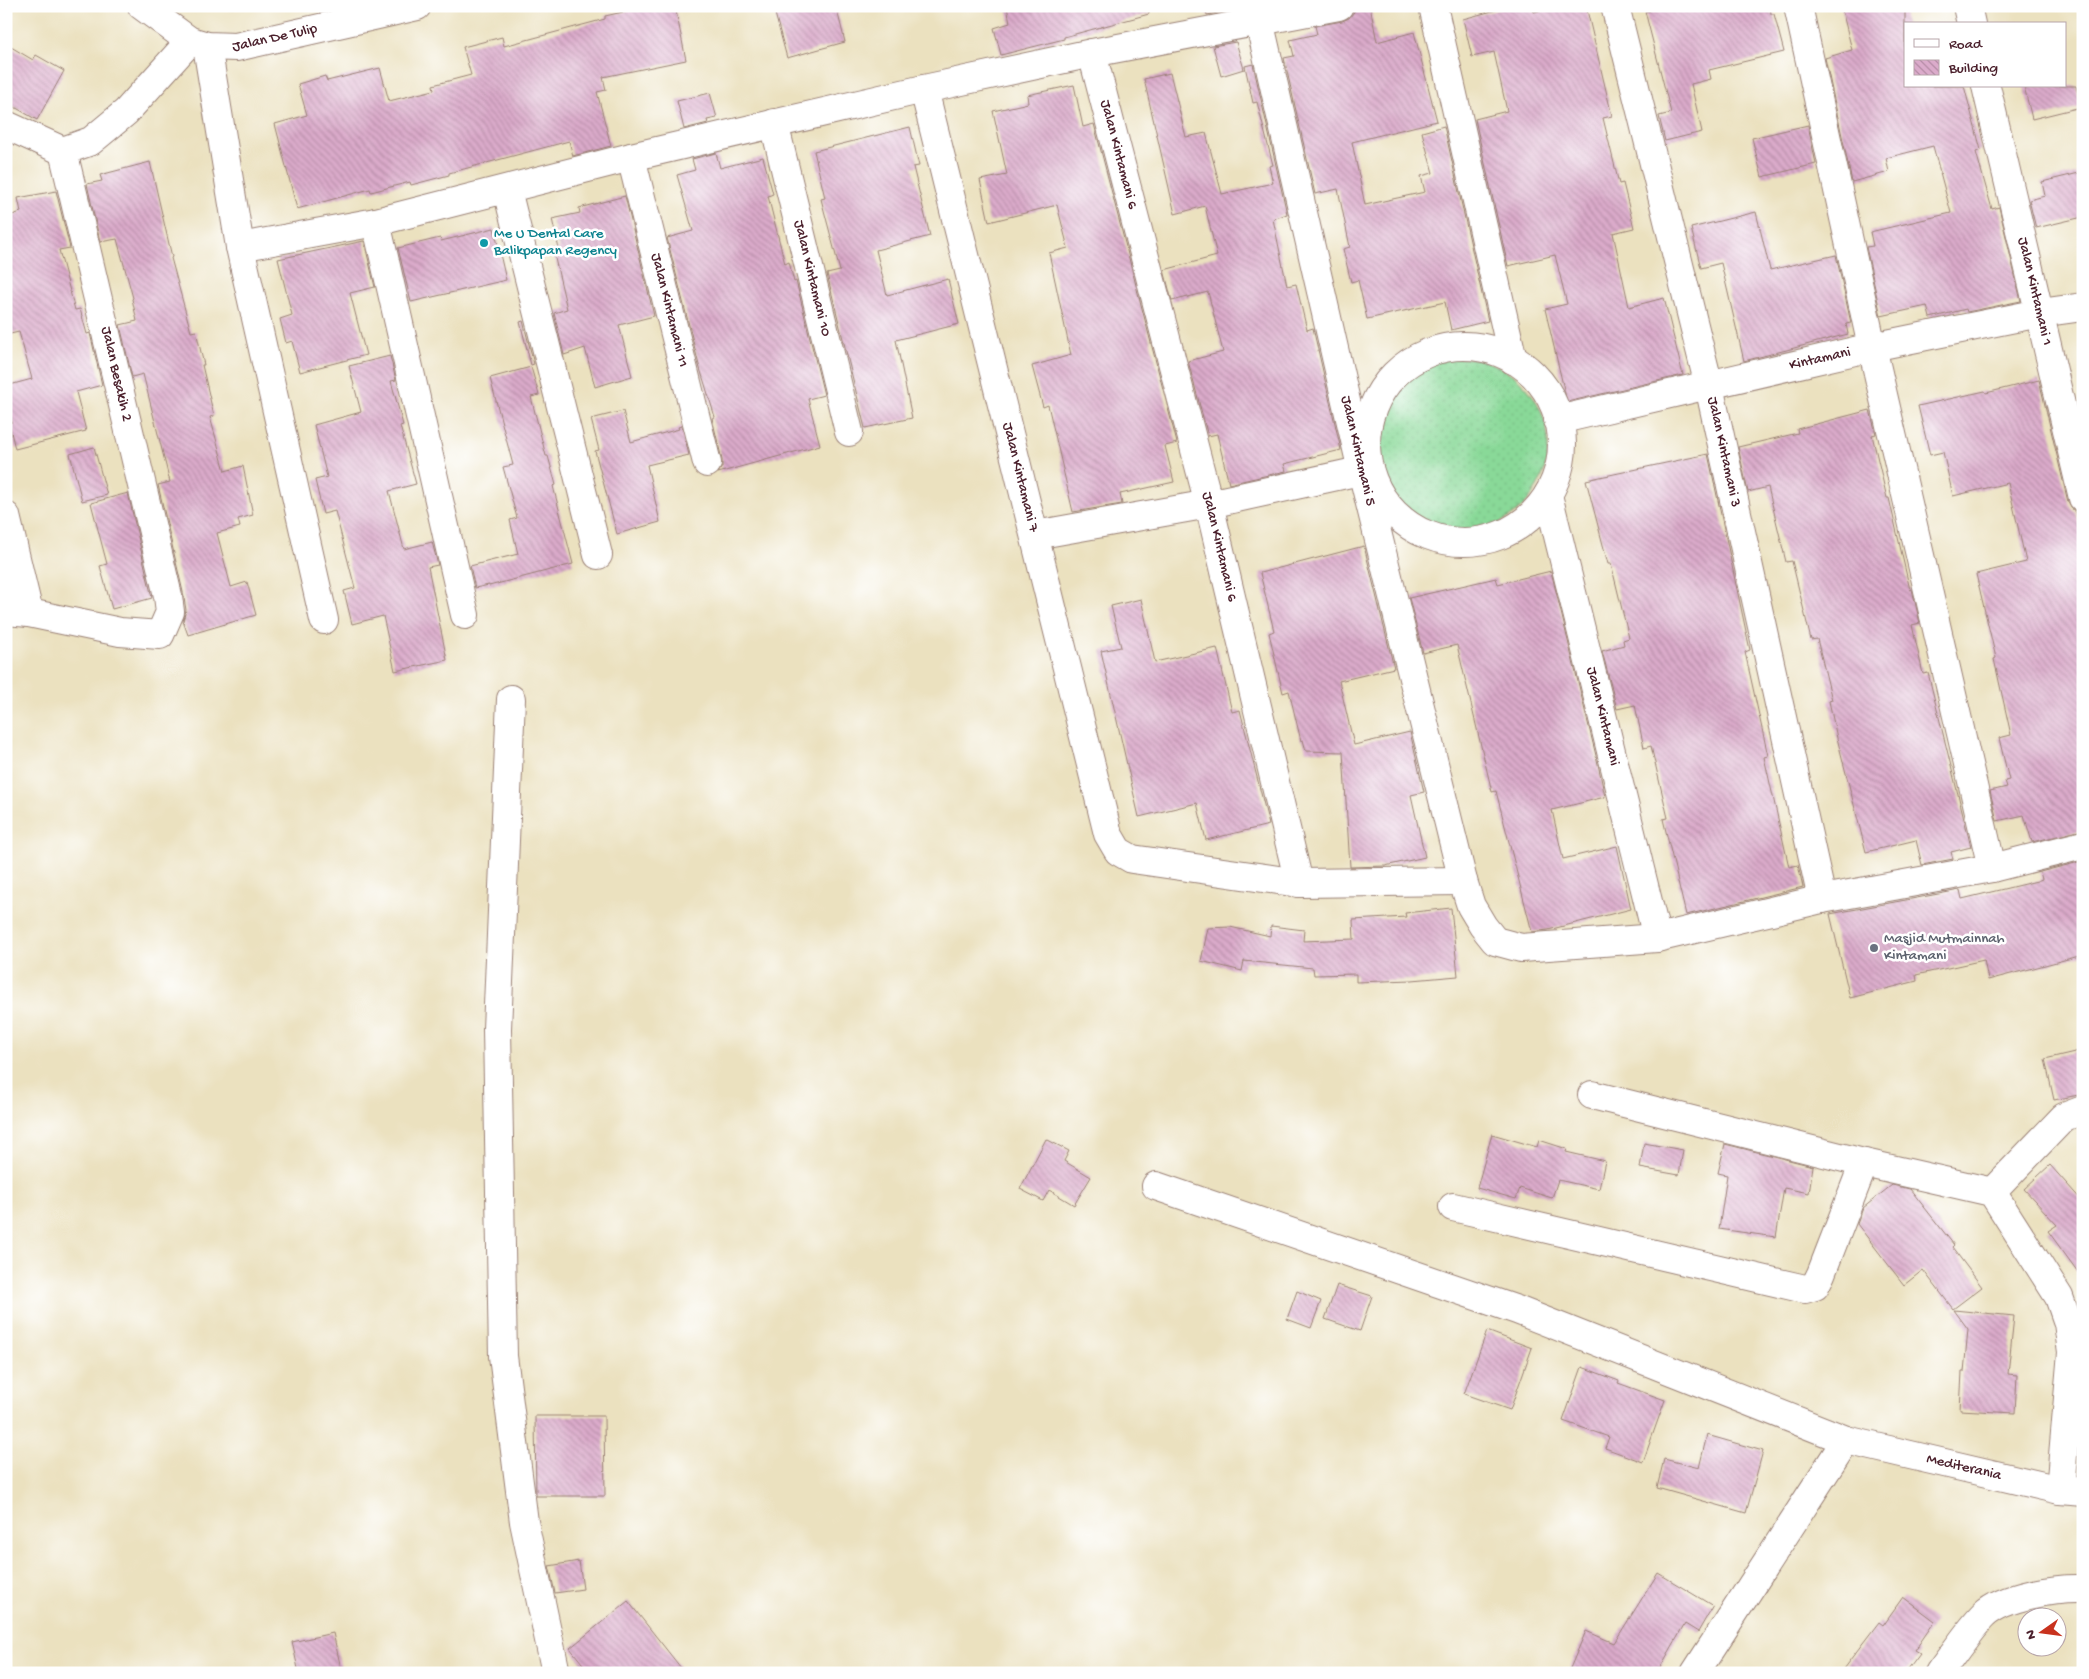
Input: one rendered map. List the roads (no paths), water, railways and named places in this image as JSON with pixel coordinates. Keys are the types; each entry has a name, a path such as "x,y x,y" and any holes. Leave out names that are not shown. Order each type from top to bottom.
{"street":[{"path":"142,6 198,44 240,247 324,620"},
{"name":"Jalan De Tulip","path":"198,44 236,47 417,6"},
{"path":"240,247 376,222 508,190 631,157 924,89 1092,53 1339,6"},
{"path":"1433,6 1513,360"},
{"name":"Jalan Kintamani 3","path":"1616,6 1709,386 1822,898"},
{"path":"1798,6 1872,348 1992,868"},
{"path":"1967,6 1971,22"},
{"name":"Jalan Kintamani 5","path":"1260,20 1463,881 1471,906 1495,941 1521,948 1657,938 1822,898 1992,868 2083,845"},
{"path":"6,125 63,151 91,141 126,112 198,44"},
{"name":"Jalan Kintamani 6","path":"1092,53 1209,504 1299,883"},
{"name":"Jalan Kintamani 1","path":"1986,88 2083,498"},
{"name":"Jalan Kintamani 7","path":"924,89 1035,536 1209,504 1366,470"},
{"name":"Jalan Kintamani 10","path":"774,124 849,432"},
{"name":"Jalan Besakih 2","path":"18,612 120,632 160,635 170,612 168,596 63,151"},
{"name":"Jalan Kintamani 11","path":"631,157 707,463"},
{"path":"508,190 598,556"},
{"path":"376,222 465,615"},
{"name":"Kintamani","path":"1558,420 1872,348 2040,313 2082,307"},
{"path":"1465,346 1490,350 1513,360 1534,375 1549,396 1558,420 1562,446 1558,471 1548,495 1532,515 1512,530 1488,540 1463,543 1438,539 1414,529 1394,513 1378,492 1366,470 1366,443 1369,418 1379,394 1395,374 1416,358 1439,348 1465,346"},
{"name":"Jalan Kintamani","path":"1548,495 1657,938"},
{"path":"6,516 18,612"},
{"path":"1035,536 1108,834 1118,851 1132,859 1299,883 1463,881"},
{"path":"511,699 497,1029 503,1356 524,1522 556,1673"},
{"path":"1592,1096 1864,1163 1992,1192 2059,1297 2068,1323 2072,1352 2071,1491"},
{"path":"1992,1192 2064,1117 2083,1110"},
{"path":"1453,1207 1805,1289 1815,1286 1821,1274 1864,1163"},
{"name":"Mediterania","path":"1156,1186 1517,1310 1846,1440 2071,1491"},
{"path":"1695,1673 1846,1440"},
{"path":"1939,1673 1985,1614 2017,1597 2043,1592 2083,1589"}],"place":[{"name":"Me U Dental Care Balikpapan Regency","path":"484,243"},
{"name":"Masjid Mutmainnah Kintamani","path":"1874,948"}]}
